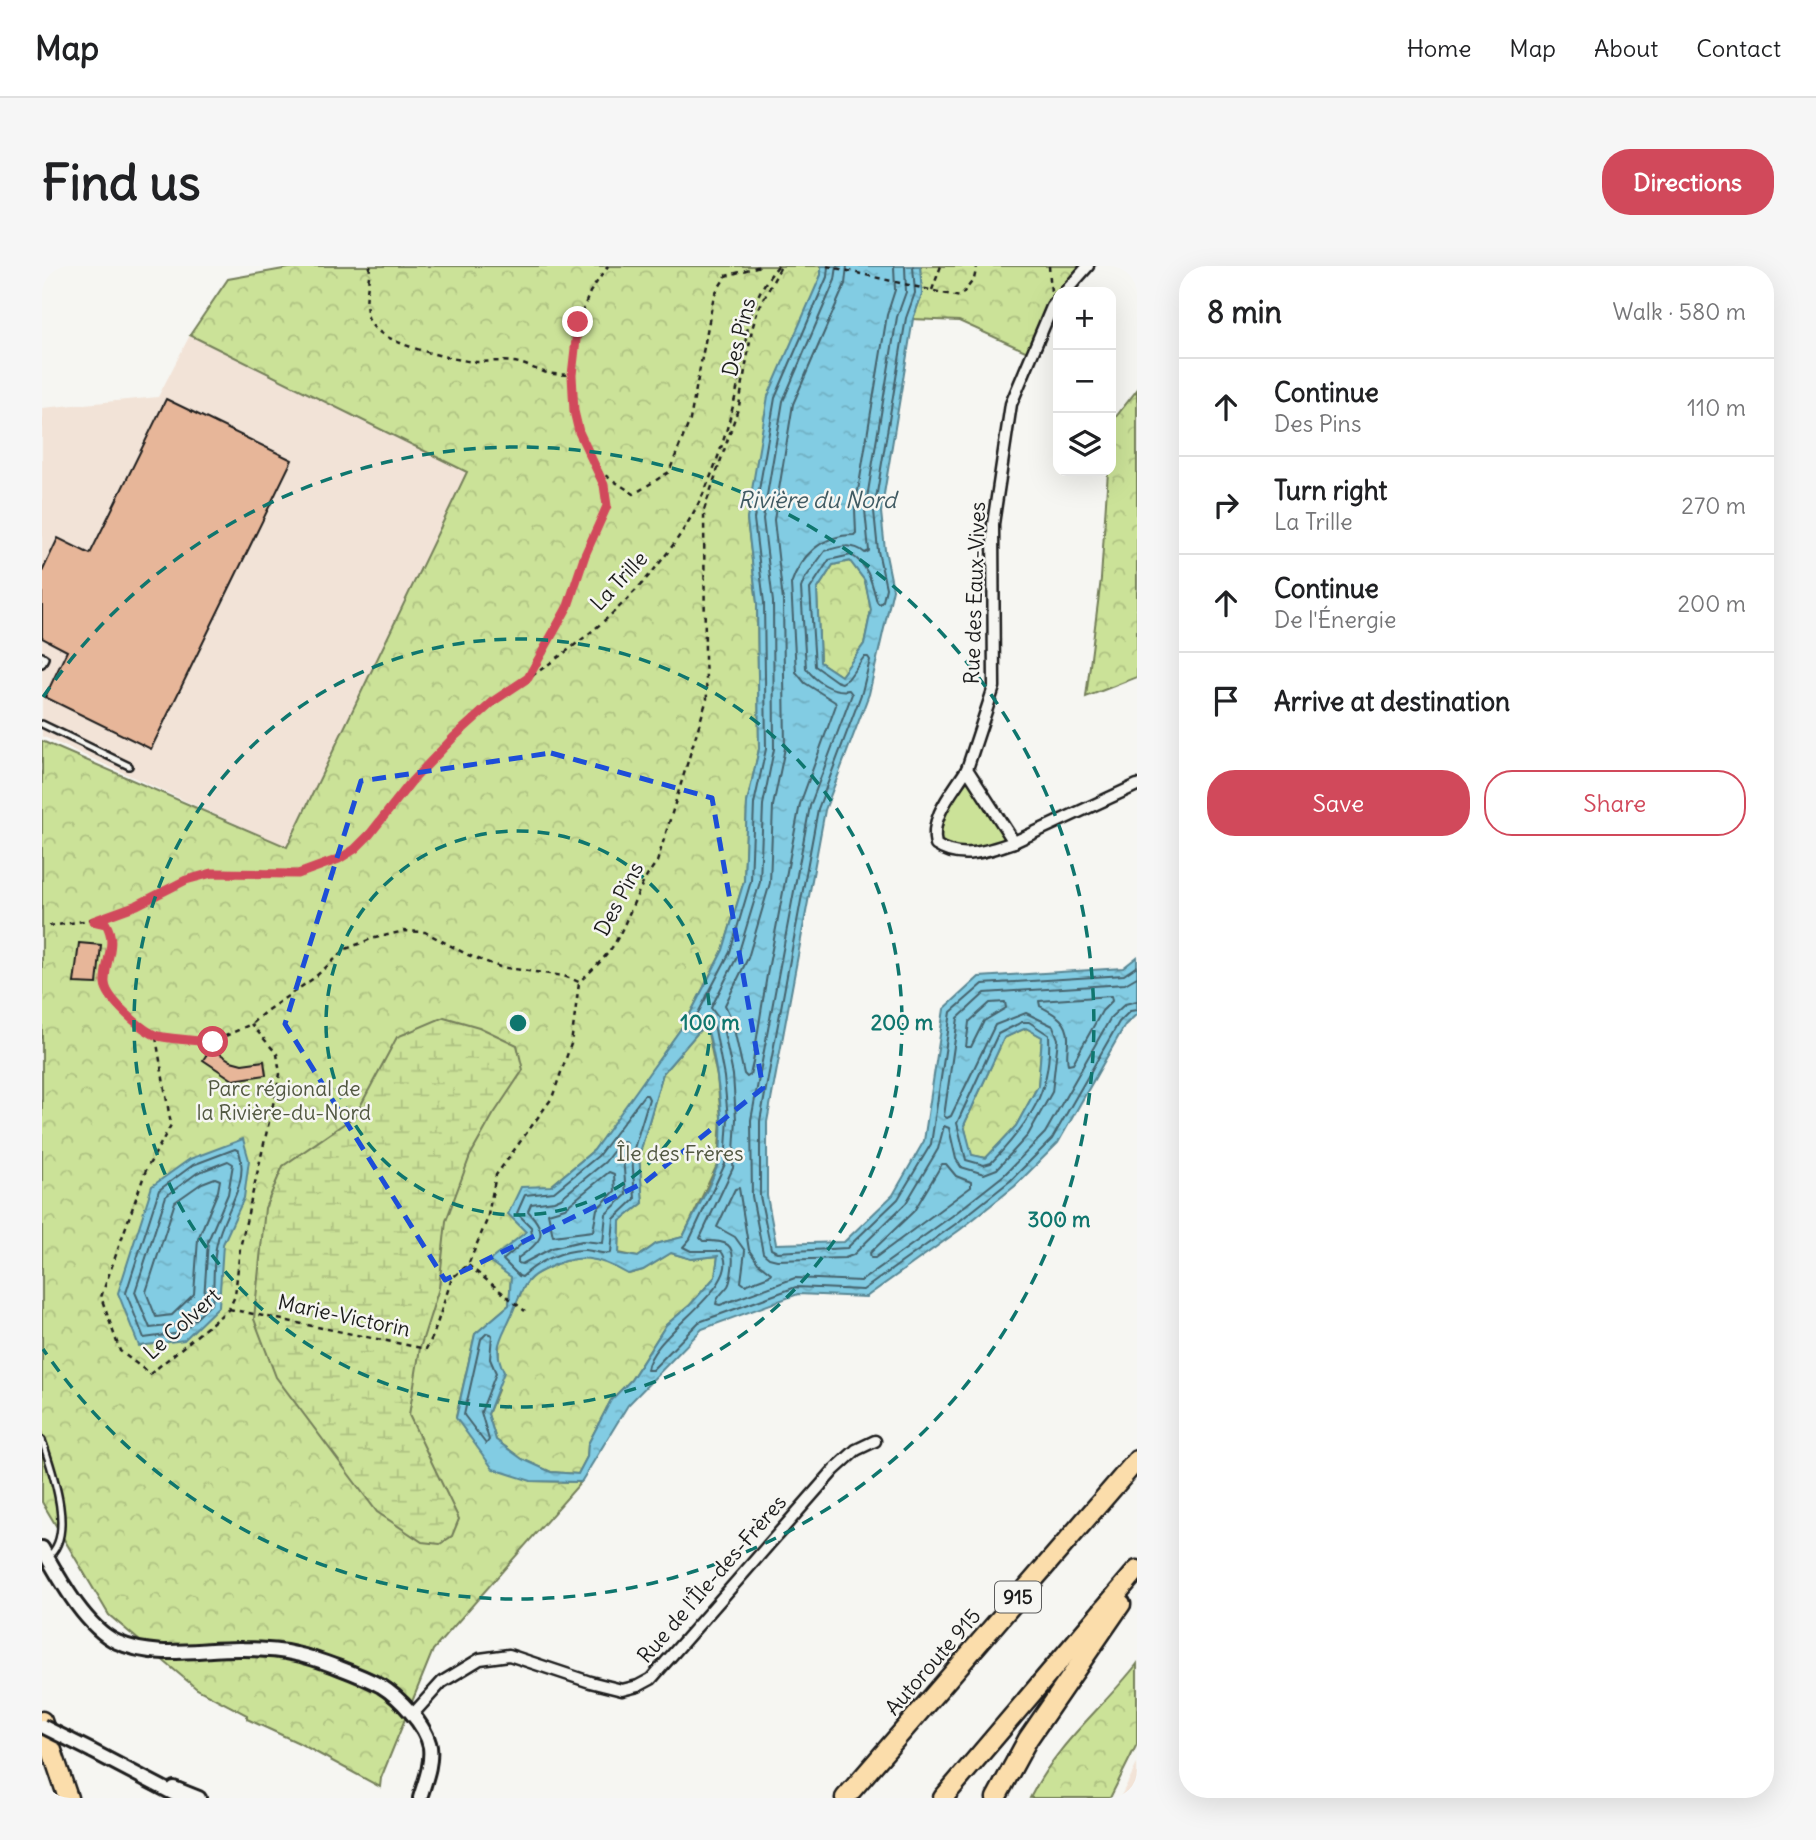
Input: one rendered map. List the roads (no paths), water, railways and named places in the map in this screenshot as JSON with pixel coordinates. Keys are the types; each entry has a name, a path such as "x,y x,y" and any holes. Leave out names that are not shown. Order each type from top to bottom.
{"highway":[{"name":"Autoroute 915","path":"845,1798 1137,1460"},
{"path":"943,1798 1137,1570"},
{"path":"996,1798 1037,1724 1137,1581"},
{"path":"42,1721 68,1798"}],"street":[{"path":"1069,287 1088,266"},
{"name":"Rue des Eaux-Vives","path":"1053,308 1011,404 993,524 994,687 967,769 937,817 933,831 936,845 949,853 987,851 1014,842 1137,785"},
{"path":"967,769 1014,842"},
{"name":"Rue de l'Île-des-Frères","path":"413,1714 442,1682 480,1660 509,1655 622,1690 645,1683 834,1470 856,1450 876,1441"},
{"path":"44,1552 93,1624 101,1633 117,1642 139,1650 172,1653 243,1649 296,1654 382,1687 413,1714 424,1729 431,1763 420,1798"},
{"path":"42,1726 132,1770 199,1798"},
{"path":"132,1770 181,1798"}],"lane":[{"path":"42,656 45,658 42,664"},
{"path":"42,724 129,766"},
{"path":"42,1440 57,1489 61,1523 57,1546 44,1552"}],"water":[{"name":"Rivière du Nord","path":"821,266 920,266 922,294 913,319 881,512 893,589 869,694 825,810 767,1122 767,1196 776,1244 844,1242 893,1195 924,1141 944,1009 979,977 1123,968 1137,957 1137,1014 1125,1025 1058,1143 1015,1186 961,1229 866,1297 798,1294 702,1329 628,1405 581,1482 531,1481 493,1469 456,1418 475,1334 509,1305 511,1277 489,1261 526,1232 508,1214 521,1187 551,1186 594,1150 687,1020 723,950 744,881 747,803 759,749 757,603 747,519 768,396 821,275","holes":["850,561 865,581 871,610 864,644 841,676 820,662 817,590 833,565","706,1023 717,1074 721,1112 718,1163 683,1237 656,1244 638,1257 619,1254 620,1221 643,1203 639,1156 663,1073","1026,1028 1042,1037 1038,1086 1016,1126 986,1158 972,1155 964,1125 1004,1038","671,1253 691,1259 718,1256 715,1277 690,1305 666,1325 631,1380 611,1400 588,1444 587,1457 578,1474 551,1472 522,1459 496,1440 488,1414 504,1372 500,1363 499,1343 520,1293 528,1281 557,1264 578,1259 597,1260 628,1274 643,1270"]},
{"path":"243,1139 249,1160 244,1198 223,1244 219,1306 184,1340 139,1346 118,1293 152,1186 190,1159"}],"park label":[{"name":"Parc régional de la Rivière-du-Nord","path":"284,1101"},
{"name":"Île des Frères","path":"680,1154"}]}
